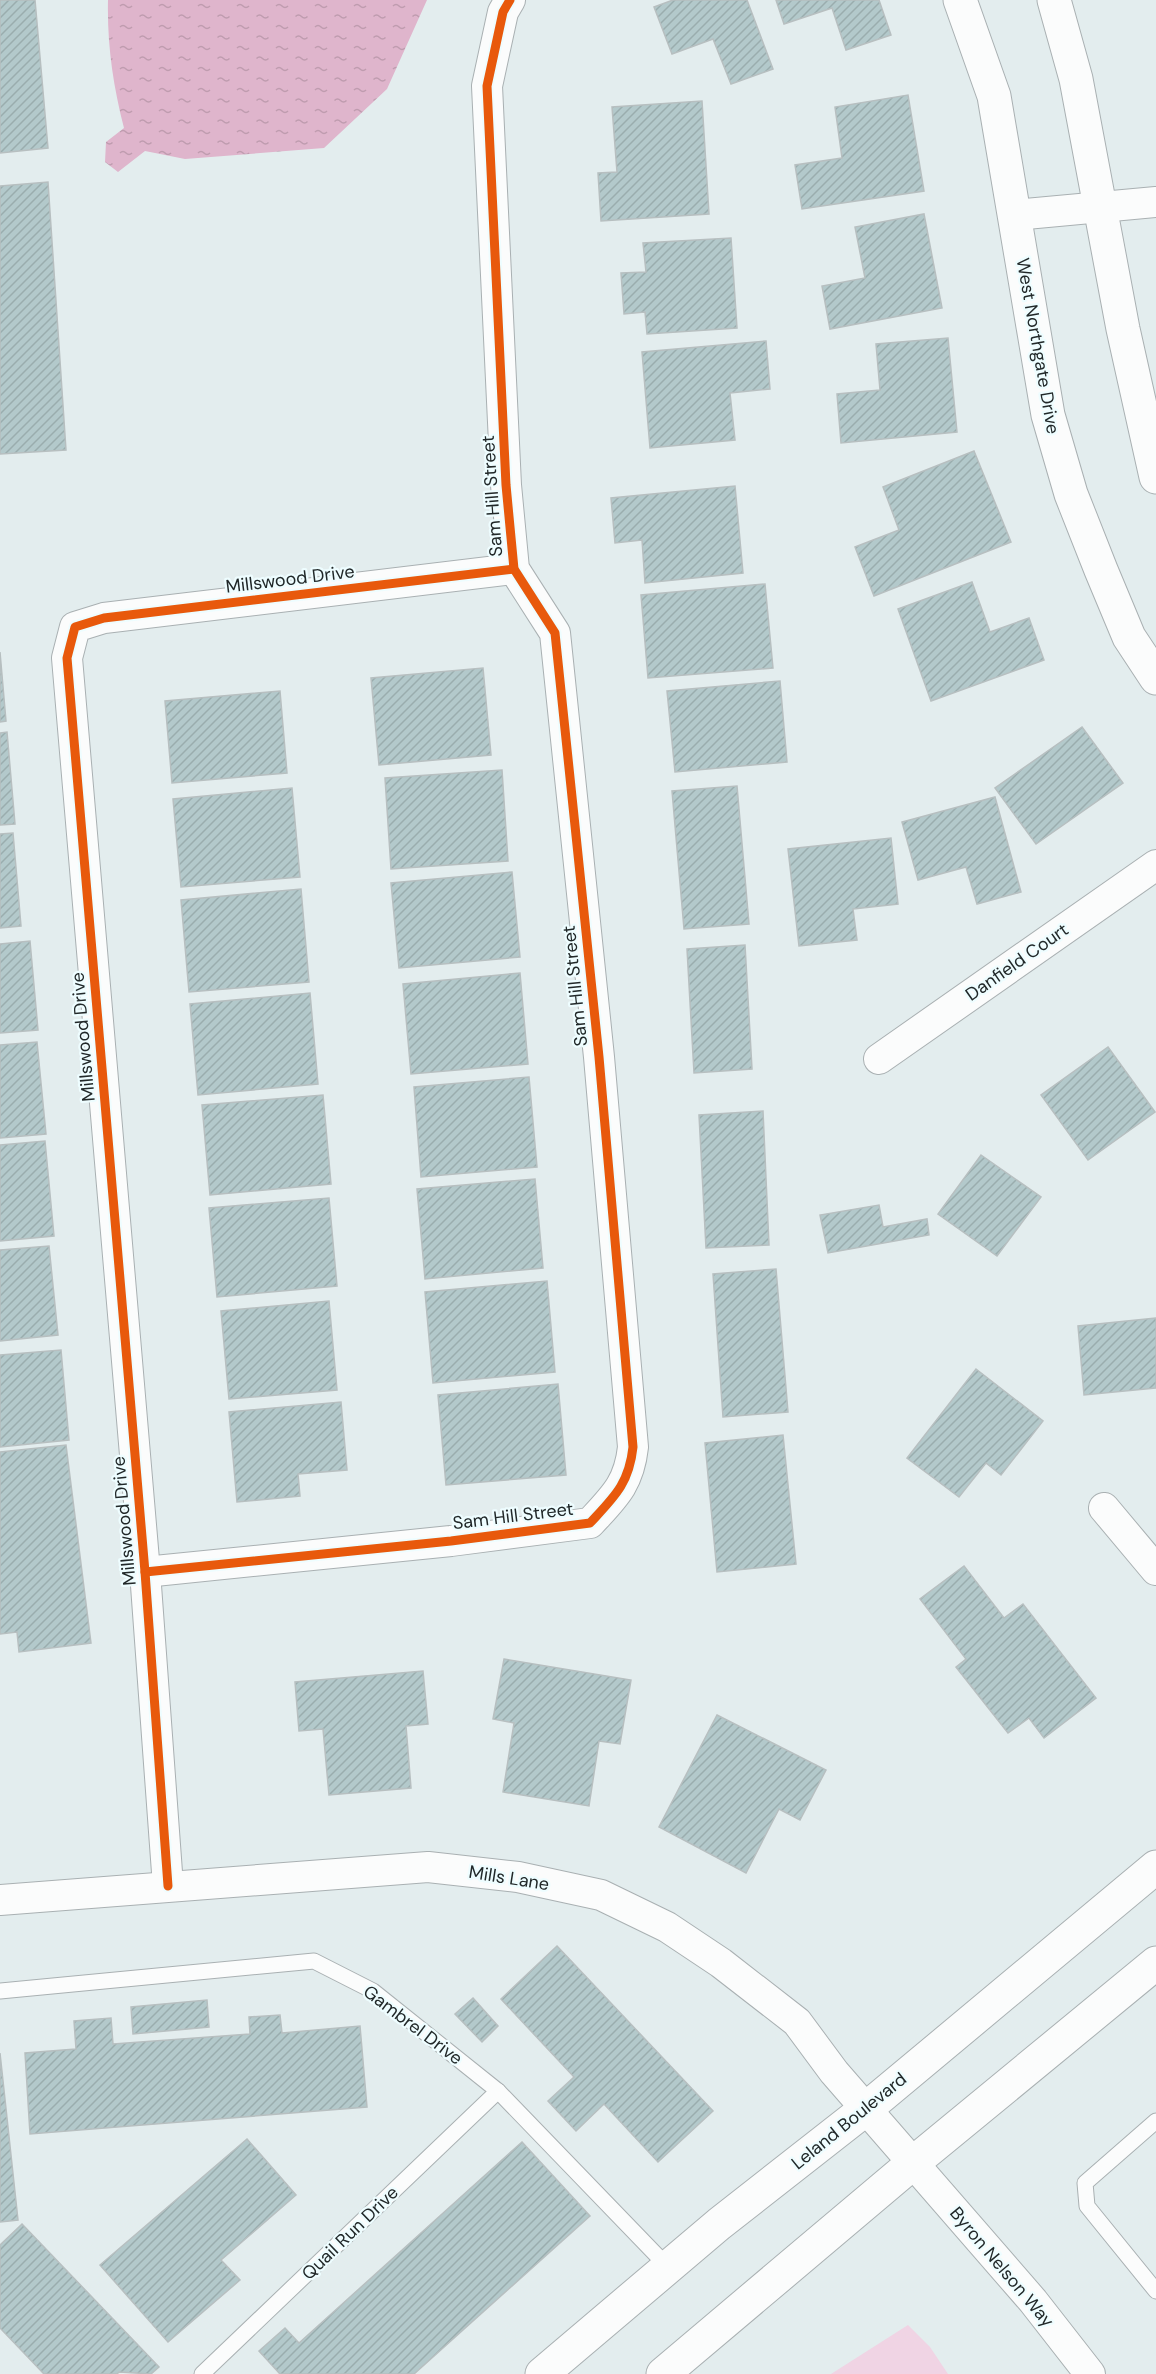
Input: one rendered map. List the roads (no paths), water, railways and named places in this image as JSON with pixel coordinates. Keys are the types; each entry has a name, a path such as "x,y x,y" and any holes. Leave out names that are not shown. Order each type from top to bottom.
{"street":[{"name":"Sam Hill Street","path":"145,1572 451,1541 590,1523 623,1487 631,1464 633,1447 599,1057 555,633 514,569 506,486 487,86 503,12 510,0"},
{"name":"West Northgate Drive","path":"960,0 994,96 1048,415 1071,494 1130,637 1156,678"},
{"path":"1054,0 1076,79 1123,329 1156,477"},
{"path":"1015,215 1156,202"},
{"name":"Millswood Drive","path":"168,1886 145,1572 67,658 75,627 104,618 514,569"},
{"name":"Danfield Court","path":"879,1059 1156,865"},
{"path":"1104,1508 1156,1570"},
{"name":"Mills Lane","path":"0,1900 428,1867 518,1877 601,1895 667,1927 721,1963 797,2022 834,2072 913,2163"},
{"name":"Leland Boulevard","path":"542,2374 668,2266 867,2108 1156,1867"},
{"path":"663,2374 913,2163 1156,1963"},
{"name":"Byron Nelson Way","path":"913,2163 1033,2301 1090,2374"}],"lane":[{"name":"Gambrel Drive","path":"0,1990 314,1961 373,1991 498,2091 668,2266"},
{"name":"Quail Run Drive","path":"202,2374 498,2091"},
{"path":"1156,2121 1085,2183 1088,2206 1156,2291"}],"water":[{"path":"108,0 427,0 387,89 324,148 185,159 145,151 118,172 105,162 106,142 124,128 112,64"}]}
